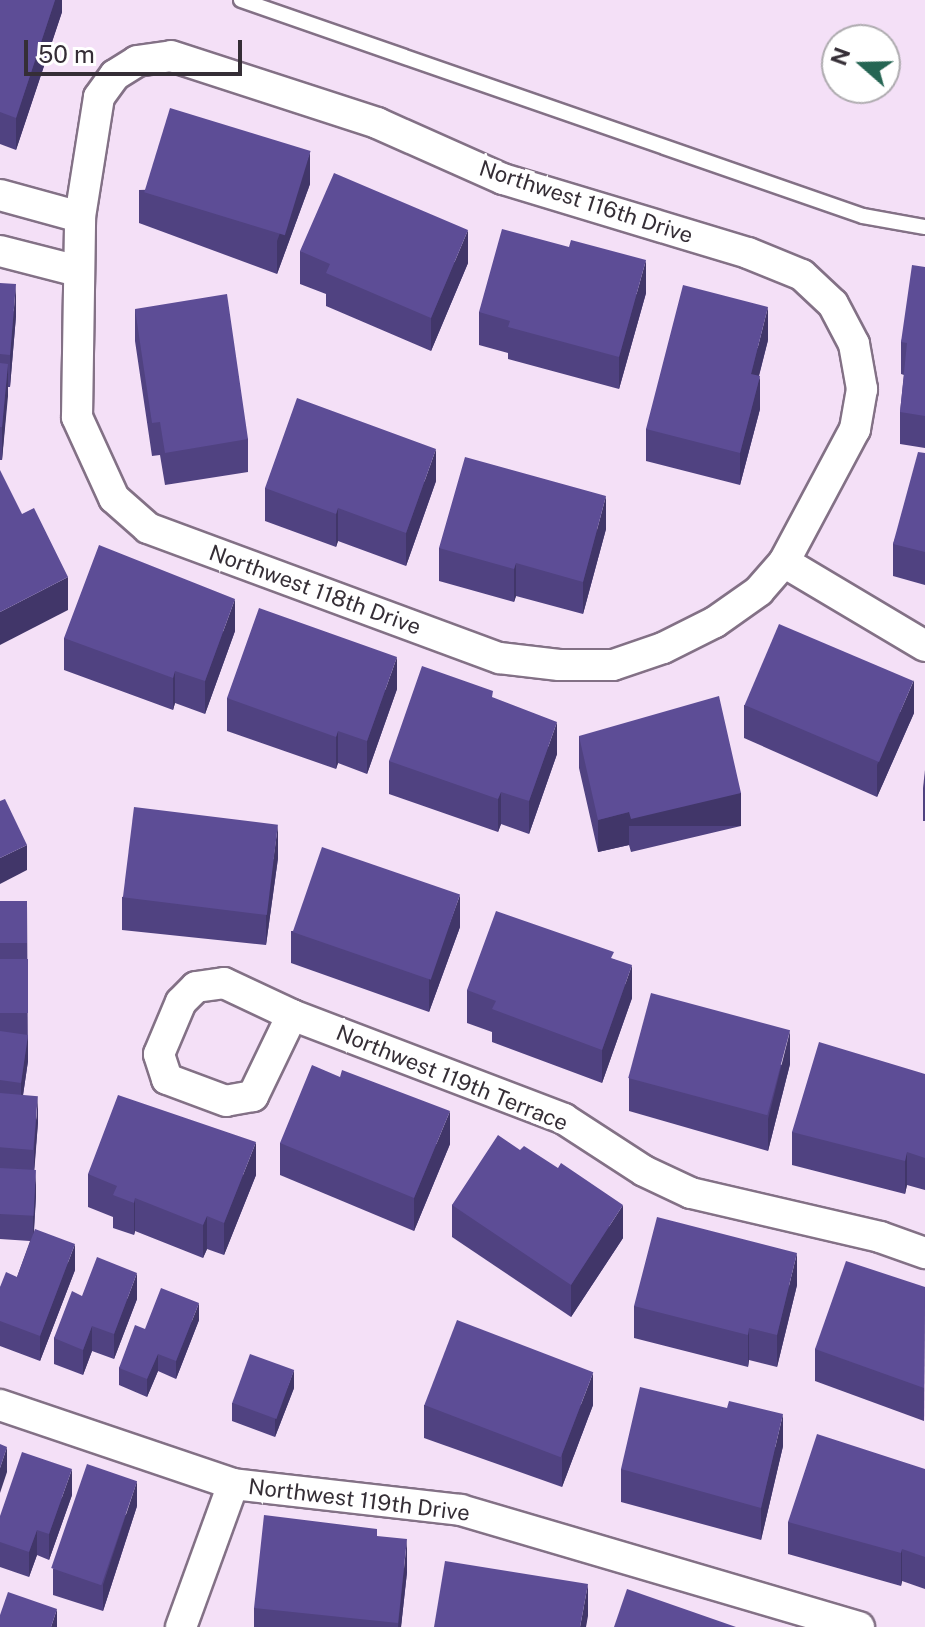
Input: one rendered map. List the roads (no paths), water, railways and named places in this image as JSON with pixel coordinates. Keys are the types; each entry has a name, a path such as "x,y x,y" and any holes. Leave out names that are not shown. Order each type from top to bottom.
{"street":[{"name":"Northwest 116th Drive","path":"80,217 99,97 115,75 137,61 171,56 377,123 503,179 748,253 802,275 833,304 854,344 862,389 855,429 784,562"},
{"path":"0,195 80,217"},
{"name":"Northwest 118th Drive","path":"80,217 77,417 114,498 148,528 499,658 559,665 613,665 663,648 726,614 759,591 784,562"},
{"path":"0,251 78,271"},
{"path":"784,562 925,646"},
{"name":"Northwest 119th Terrace","path":"292,1015 253,1096 226,1101 167,1079 159,1054 181,1002 196,987 224,983 292,1015 564,1119 644,1171 691,1193 880,1237 925,1253"},
{"name":"Northwest 119th Drive","path":"0,1405 233,1484 461,1510 859,1627"},
{"path":"181,1627 233,1484"}],"lane":[{"path":"241,0 863,216 925,227"}]}
